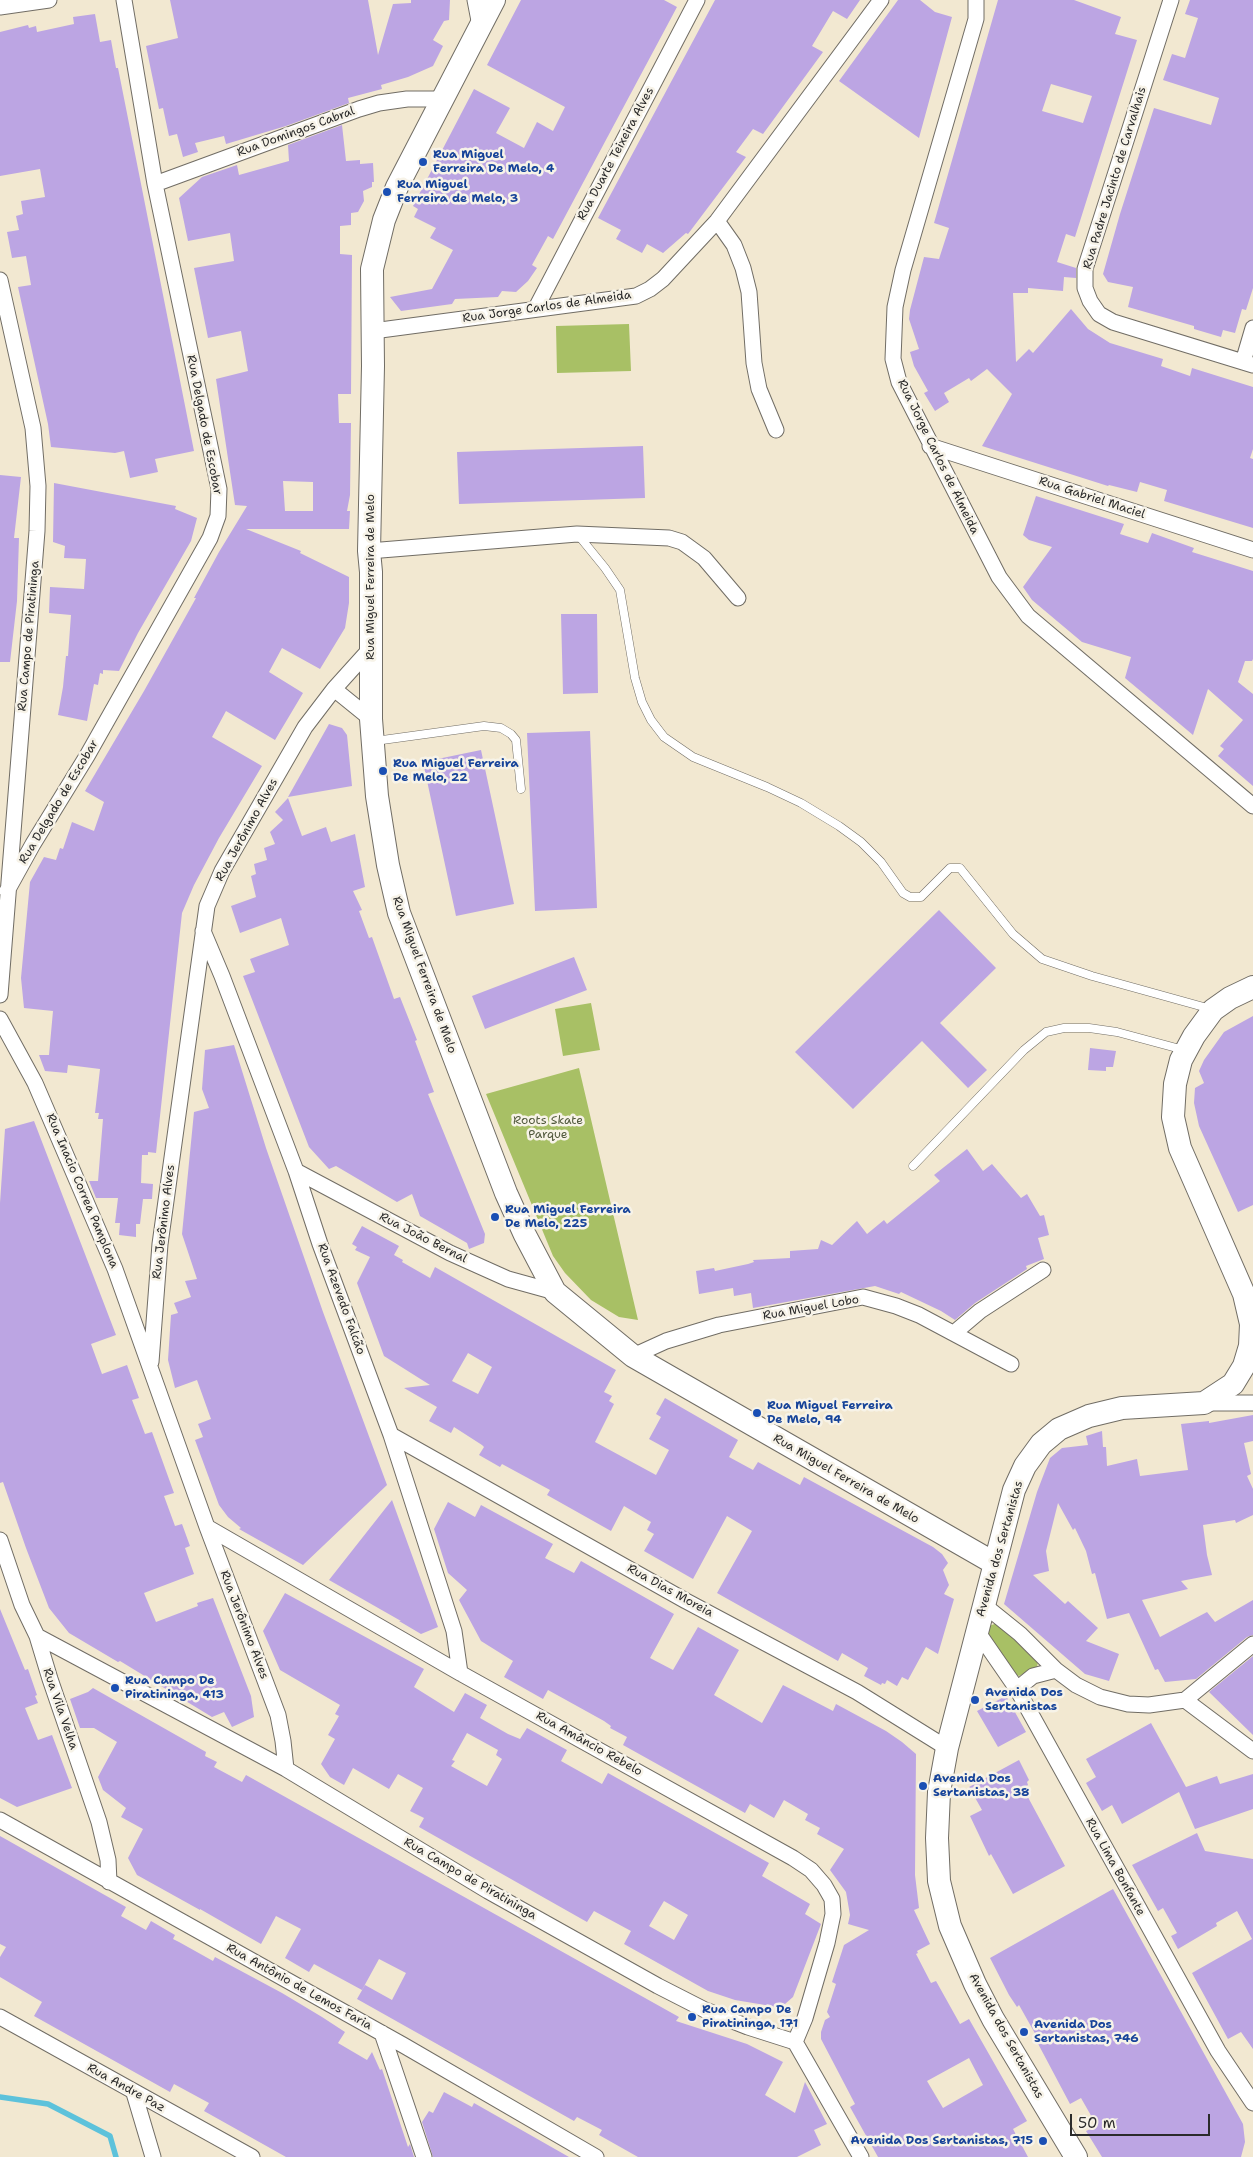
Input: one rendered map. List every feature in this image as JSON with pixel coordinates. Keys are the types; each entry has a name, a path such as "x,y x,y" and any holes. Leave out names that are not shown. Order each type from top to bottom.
{"main road":[{"name":"Rua Miguel Ferreira de Melo","path":"494,0 397,187 384,220 372,269 369,551 371,572 371,719 377,796 388,865 399,913 506,1193 525,1235 555,1292 633,1356 994,1564"},
{"name":"Avenida dos Sertanistas","path":"1076,2157 993,2019 975,1984 950,1926 939,1881 937,1838 939,1792 946,1748 1014,1490 1025,1466 1040,1444 1059,1428 1089,1416 1122,1408 1204,1403 1233,1384 1244,1366 1250,1346 1251,1324 1244,1294 1180,1148 1173,1117 1175,1084 1181,1060 1194,1036 1213,1010 1230,998 1253,987"}],"street":[{"path":"0,6 49,0"},
{"name":"Rua Delgado de Escobar","path":"7,891 32,844 87,756 210,538 218,516 219,489 155,184 124,0"},
{"path":"475,0 480,26"},
{"name":"Rua Duarte Teixeira Alves","path":"536,308 697,0"},
{"name":"Rua Jorge Carlos de Almeida","path":"372,331 636,296 650,289 663,279 717,221 880,0"},
{"name":"Rua Jorge Carlos de Almeida","path":"976,0 976,19 903,270 895,307 893,359 899,382 998,577 1028,616 1253,806"},
{"name":"Rua Padre Jacinto de Carvalhais","path":"1171,0 1086,269 1085,288 1090,301 1099,314 1113,322 1248,364"},
{"name":"Rua Domingos Cabral","path":"155,184 379,103 407,99 442,99"},
{"path":"717,221 734,245 743,268 749,292 754,363 759,389 776,430"},
{"name":"Rua Campo de Piratininga","path":"0,280 33,428 38,486 37,540 0,995"},
{"path":"1248,364 1253,328"},
{"name":"Rua Gabriel Maciel","path":"930,446 1253,550"},
{"path":"369,551 577,534 669,538 682,542 704,558 738,598"},
{"name":"Rua Jerônimo Alves","path":"286,1769 278,1715 207,1527 151,1368 160,1244 207,906 222,871 306,727 334,689 371,648"},
{"path":"334,689 371,719"},
{"name":"Rua Azevedo Falcão","path":"203,931 222,976 296,1172 320,1244 391,1435 454,1630 460,1673"},
{"name":"Rua Inacio Correa Pamplona","path":"0,1019 35,1083 47,1110 115,1269 151,1368"},
{"name":"Rua João Bernal","path":"296,1172 450,1253 508,1279 555,1292"},
{"path":"954,1333 980,1310 1043,1270"},
{"name":"Rua Miguel Lobo","path":"633,1356 666,1341 719,1325 863,1298 904,1309 954,1333 1011,1364"},
{"path":"1204,1403 1253,1403"},
{"name":"Rua Dias Moreia","path":"391,1435 686,1601 856,1692 946,1748"},
{"name":"Rua Amâncio Rebelo","path":"207,1527 460,1673 793,1858 811,1870 824,1885 832,1899 833,1914 828,1943 805,2018 795,2042"},
{"name":"Rua Vila Velha","path":"0,1540 22,1605 37,1636 105,1842 109,1882"},
{"path":"984,1605 1020,1634 1056,1670 1076,1685 1100,1697 1128,1704 1149,1705 1185,1700 1253,1644"},
{"name":"Rua Lima Bonfante","path":"977,1631 1016,1689 1218,2052 1253,2103"},
{"name":"Rua Campo de Piratininga","path":"37,1636 286,1769 488,1891 658,1986 705,2010 748,2027 795,2042"},
{"path":"1016,1689 1033,1676 1056,1670"},
{"path":"1185,1700 1253,1751"},
{"name":"Rua Antônio de Lemos Faria","path":"0,1820 382,2033 596,2157"},
{"name":"Rua Andre Paz","path":"0,2017 252,2157"},
{"path":"382,2033 424,2157"},
{"path":"795,2042 861,2157"},
{"path":"134,2093 152,2157"}],"lane":[{"path":"577,534 605,568 620,590 634,678 642,702 651,720 664,738 693,757 775,791 839,826 861,842 881,862 903,893 910,897 921,898 950,868 960,868 1013,934 1042,959 1092,976 1213,1010"},
{"path":"373,741 484,726 501,728 511,734 516,740 521,789"},
{"path":"913,1166 1024,1050 1046,1032 1064,1028 1089,1028 1117,1032 1186,1051"}],"green space":[{"path":"629,324 631,371 557,373 556,326"},
{"path":"591,1003 600,1050 563,1056 555,1009"},
{"name":"Roots Skate Parque","path":"579,1068 638,1320 619,1317 591,1300 565,1273 553,1256 486,1094"},
{"path":"1000,1622 1038,1662 1037,1667 1019,1676 1013,1673 988,1636 989,1626"}],"building":[{"path":"170,0 368,0 378,55 393,4 411,3 411,0 450,0 449,20 444,21 433,40 443,46 433,66 408,77 381,85 382,89 348,98 349,103 286,126 226,144 224,136 195,143 198,152 183,157 177,134 169,136 163,108 159,109 146,46 178,38"},
{"path":"521,0 664,0 677,7 553,239 548,236 532,265 537,268 528,281 516,292 502,291 498,297 455,299 452,304 401,311 390,297 432,289 453,250 430,238 436,228 414,217 418,209 413,206 474,89 510,108 496,133 524,148 537,122 553,131 565,107 487,65"},
{"path":"715,0 860,0 847,19 833,11 812,46 823,52 763,134 753,129 736,152 746,157 688,234 686,233 663,253 647,244 642,253 616,239 621,230 598,218"},
{"path":"898,0 920,0 935,12 952,17 919,138 839,81"},
{"path":"998,0 1074,0 1121,17 1115,34 1137,40 1075,237 1066,234 1057,262 1076,268 1076,278 1064,277 1063,291 1028,288 1028,293 1013,293 1016,362 1029,349 1033,353 1071,309 1088,329 1110,343 1163,359 1161,366 1190,376 1192,368 1253,387 1253,449 1250,458 1253,459 1253,528 1164,501 1167,490 1140,482 1137,492 1108,486 982,446 1012,394 987,369 971,381 969,378 944,393 949,402 935,411 924,393 928,391 914,366 910,352 919,349 909,319 924,257 939,259 949,228 934,223","holes":["1051,84 1092,96 1083,123 1042,111"]},
{"path":"1190,0 1253,0 1253,288 1246,310 1242,309 1235,333 1223,330 1221,337 1194,329 1194,326 1128,307 1133,287 1108,282 1103,274 1154,108 1211,125 1219,98 1163,80 1172,54 1185,58 1198,18 1185,14"},
{"path":"95,14 100,42 111,40 116,68 118,68 194,451 155,459 158,472 130,478 124,451 115,453 51,447 48,424 18,287 31,285 26,256 12,258 7,232 19,230 16,216 23,214 21,201 45,197 40,169 0,176 0,32 28,25 29,28 36,26 37,32 74,24 73,17"},
{"path":"342,125 346,161 360,160 360,164 373,163 374,182 372,182 372,187 363,191 364,201 358,212 351,213 351,225 340,226 340,254 352,255 351,394 338,394 339,423 351,423 350,495 347,511 350,511 349,529 246,529 301,551 300,553 349,577 349,603 345,628 320,669 282,648 269,672 303,693 275,740 226,711 212,737 262,766 219,838 194,885 182,913 156,1153 148,1152 148,1155 142,1155 141,1183 153,1184 152,1199 143,1199 140,1224 136,1224 136,1237 119,1235 120,1223 115,1223 118,1198 96,1198 89,1181 98,1181 103,1119 98,1119 99,1113 95,1113 100,1069 68,1065 67,1073 45,1071 39,1055 49,1055 53,1011 24,1008 21,978 30,882 44,857 56,860 60,848 63,849 72,822 94,831 104,802 85,791 144,691 196,598 194,598 219,552 247,506 235,505 216,379 248,371 241,331 208,338 194,268 234,261 230,233 188,241 179,198 202,177 237,165 239,175 289,161 288,145","holes":["283,481 313,482 313,511 285,511"]},
{"path":"643,446 645,498 459,504 457,452"},
{"path":"0,475 21,477 14,538 19,538 17,601 10,662 0,662"},
{"path":"54,483 176,506 175,509 197,518 191,541 138,633 119,671 103,670 103,674 100,673 98,685 94,684 87,721 58,715 66,656 68,656 71,615 49,613 50,587 84,589 86,559 64,558 65,546 53,542"},
{"path":"1036,496 1124,524 1120,534 1148,543 1152,533 1194,548 1192,552 1253,571 1253,659 1252,661 1245,661 1238,682 1253,694 1253,786 1218,756 1224,749 1220,746 1243,720 1208,689 1193,735 1125,678 1131,657 1082,642 1032,600 1023,587 1052,547 1029,540 1023,535"},
{"path":"561,614 597,614 598,693 563,694"},
{"path":"329,724 342,728 347,735 352,786 288,797"},
{"path":"590,731 597,908 535,911 527,733"},
{"path":"481,750 514,904 456,916 423,762"},
{"path":"288,798 302,836 326,827 331,842 355,834 365,887 353,891 362,910 359,911 369,938 372,937 394,999 400,997 417,1040 415,1041 434,1092 428,1094 485,1234 484,1243 469,1249 467,1243 420,1216 412,1194 397,1202 336,1166 329,1169 309,1147 243,976 255,972 250,959 289,945 281,918 240,933 231,906 256,897 251,876 256,874 254,864 267,860 264,848 275,844 270,832 283,820 275,812"},
{"path":"939,910 996,968 940,1023 987,1070 968,1088 922,1041 853,1109 795,1052"},
{"path":"574,957 587,990 485,1029 472,996"},
{"path":"1253,1016 1253,1205 1238,1212 1199,1126 1194,1103 1195,1088 1204,1083 1199,1071 1204,1060 1224,1032"},
{"path":"234,1045 266,1148 323,1312 387,1485 303,1565 239,1529 241,1528 228,1517 219,1505 195,1440 203,1437 198,1424 211,1419 197,1380 175,1388 168,1360 171,1315 178,1313 174,1303 191,1297 185,1281 197,1279 182,1234 194,1112 209,1108 202,1089 205,1050"},
{"path":"1090,1048 1116,1051 1113,1067 1106,1067 1106,1071 1088,1070"},
{"path":"34,1121 116,1335 91,1344 102,1374 127,1365 139,1398 132,1400 145,1434 152,1432 174,1493 164,1496 175,1526 182,1524 190,1546 185,1548 194,1574 144,1593 156,1622 198,1606 197,1603 213,1598 251,1696 254,1717 232,1727 224,1712 212,1717 120,1661 118,1662 69,1633 49,1608 3,1482 0,1483 0,1203 5,1129"},
{"path":"967,1149 983,1171 992,1164 1021,1198 1027,1194 1040,1216 1044,1215 1049,1235 1038,1238 1044,1259 1026,1266 1027,1269 975,1303 955,1320 941,1311 901,1292 899,1294 875,1286 753,1308 751,1293 734,1296 733,1288 699,1294 696,1271 714,1268 715,1271 748,1264 754,1262 753,1260 790,1258 790,1251 818,1249 821,1240 832,1245 857,1221 867,1234 884,1220 887,1224 940,1181 934,1175"},
{"path":"362,1226 399,1246 394,1255 403,1260 402,1262 430,1278 435,1267 616,1370 604,1392 612,1396 609,1401 614,1404 595,1442 656,1475 669,1450 649,1439 661,1417 656,1414 665,1398 738,1440 729,1457 753,1470 758,1462 800,1485 804,1477 933,1547 942,1554 948,1563 943,1570 949,1585 944,1594 954,1599 938,1654 926,1647 908,1680 902,1677 897,1686 887,1680 885,1684 882,1683 881,1685 864,1676 868,1668 842,1653 838,1661 717,1593 752,1531 727,1516 693,1579 644,1551 654,1534 647,1530 651,1522 624,1506 611,1531 547,1495 550,1490 502,1464 500,1467 479,1455 484,1447 454,1427 451,1433 429,1421 437,1407 404,1388 430,1385 384,1356 357,1283 370,1257 355,1250 357,1247 352,1244","holes":["468,1353 492,1367 478,1394 452,1381"]},
{"path":"1253,1415 1253,1441 1244,1443 1251,1474 1247,1476 1253,1489 1253,1515 1236,1523 1235,1520 1203,1525 1212,1575 1181,1581 1188,1589 1142,1600 1160,1637 1207,1612 1215,1622 1253,1600 1253,1635 1247,1637 1196,1679 1165,1682 1158,1669 1155,1670 1129,1613 1107,1619 1095,1573 1092,1574 1086,1551 1075,1528 1073,1530 1058,1503 1046,1551 1049,1571 1033,1575 1065,1604 1068,1601 1098,1628 1086,1641 1119,1654 1109,1681 1085,1674 1004,1604 1037,1492 1050,1458 1062,1448 1088,1445 1086,1436 1102,1431 1103,1447 1106,1447 1107,1466 1137,1459 1140,1476 1188,1470 1181,1424 1209,1421 1209,1423"},
{"path":"392,1500 438,1627 421,1634 329,1580"},
{"path":"448,1502 475,1517 481,1505 553,1544 545,1558 574,1573 581,1561 674,1614 650,1658 673,1670 698,1627 739,1650 714,1695 762,1723 783,1685 833,1711 836,1704 886,1731 916,1754 915,1875 919,1908 914,1910 930,1944 917,1951 918,1953 916,1954 931,1983 936,1981 960,2024 969,2019 1027,2121 1013,2129 1028,2157 878,2157 850,2107 855,2104 821,2039 825,2020 830,2017 827,2012 836,1984 832,1982 844,1945 869,1930 848,1924 850,1915 846,1892 830,1870 844,1849 817,1834 820,1828 805,1820 808,1814 784,1800 774,1818 750,1804 745,1813 623,1745 627,1737 610,1728 611,1726 604,1721 548,1690 543,1699 504,1677 513,1661 481,1641 459,1600 467,1590 448,1573 434,1529","holes":["969,2058 983,2085 943,2108 927,2081"]},
{"path":"285,1593 424,1669 414,1687 454,1712 465,1693 487,1705 480,1718 508,1734 520,1739 527,1728 567,1750 561,1761 602,1784 608,1773 769,1863 762,1876 810,1904 805,1914 821,1924 793,1997 785,2004 777,2007 735,2000 708,1991 624,1944 631,1931 594,1911 587,1922 419,1827 424,1818 410,1811 423,1788 398,1774 389,1789 353,1768 344,1785 330,1777 321,1764 335,1739 328,1735 339,1716 335,1714 340,1705 280,1670 263,1631","holes":["467,1733 498,1750 496,1755 502,1759 487,1786 451,1766 455,1761 452,1760","664,1901 688,1915 674,1940 649,1926"]},
{"path":"0,1609 25,1670 28,1669 37,1695 35,1696 38,1703 25,1708 38,1740 52,1735 72,1788 17,1807 0,1798"},
{"path":"1253,1656 1253,1735 1209,1692"},
{"path":"93,1688 206,1752 205,1756 217,1762 214,1767 242,1782 246,1775 679,2017 676,2021 747,2044 783,2062 765,2095 795,2113 805,2082 827,2124 814,2130 821,2145 797,2157 638,2157 599,2135 602,2130 577,2117 574,2121 357,1999 365,1985 392,2000 406,1973 379,1959 362,1990 314,1964 309,1972 285,1958 301,1929 276,1916 261,1944 137,1875 128,1858 143,1829 121,1817 126,1808 103,1790 98,1777 117,1742 94,1728 80,1728 70,1699"},
{"path":"1006,1696 1026,1732 998,1747 977,1711"},
{"path":"1151,1723 1186,1787 1217,1776 1220,1784 1253,1774 1253,1809 1195,1829 1179,1792 1122,1824 1112,1805 1102,1811 1086,1783 1096,1777 1086,1759"},
{"path":"1019,1760 1029,1780 1027,1782 1028,1785 1023,1788 1065,1866 1013,1894 991,1854 989,1856 970,1816 982,1810 969,1787"},
{"path":"1197,1833 1205,1851 1253,1859 1253,2049 1241,2032 1228,2039 1192,1973 1252,1939 1237,1911 1216,1923 1217,1926 1178,1949 1171,1936 1177,1933 1163,1908 1158,1911 1132,1865"},
{"path":"0,1836 126,1907 121,1916 146,1930 151,1921 175,1935 173,1939 213,1961 215,1957 322,2017 345,2032 338,2043 367,2060 372,2052 380,2070 382,2069 408,2147 410,2144 414,2157 286,2157 204,2111 209,2103 174,2084 170,2092 34,2016 42,2002 0,1977 0,1957 6,1947 0,1944"},
{"path":"1113,1889 1243,2124 1245,2142 1241,2157 1102,2157 1086,2131 1097,2126 1081,2098 1070,2104 1035,2038 1037,2037 1019,2005 1017,2007 1009,1995 990,1958"},
{"path":"444,2092 472,2107 474,2103 569,2157 433,2157 422,2122 429,2111 433,2113"}],"waterway":[{"path":"0,2097 48,2104 110,2136 116,2157"}],"place":[{"name":"Rua Miguel Ferreira De Melo, 4","path":"423,162"},
{"name":"Rua Miguel Ferreira de Melo, 3","path":"387,192"},
{"name":"Rua Miguel Ferreira De Melo, 22","path":"383,771"},
{"name":"Rua Miguel Ferreira De Melo, 225","path":"495,1217"},
{"name":"Rua Miguel Ferreira De Melo, 94","path":"757,1413"},
{"name":"Rua Campo De Piratininga, 413","path":"115,1688"},
{"name":"Avenida Dos Sertanistas","path":"975,1700"},
{"name":"Avenida Dos Sertanistas, 38","path":"923,1786"},
{"name":"Rua Campo De Piratininga, 171","path":"692,2017"},
{"name":"Avenida Dos Sertanistas, 746","path":"1024,2032"},
{"name":"Avenida Dos Sertanistas, 715","path":"1043,2141"}]}
